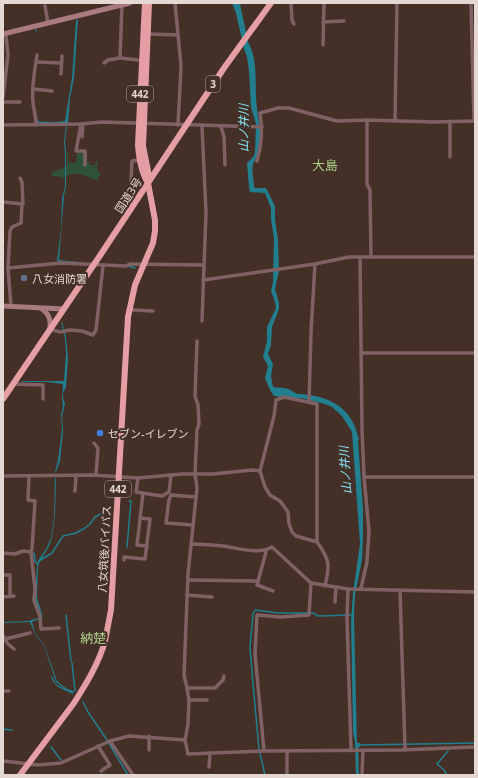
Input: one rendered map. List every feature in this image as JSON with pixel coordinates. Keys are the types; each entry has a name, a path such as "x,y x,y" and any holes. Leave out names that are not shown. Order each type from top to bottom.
{"highway":[{"name":"八女筑後バイパス","path":"20,775 74,703 94,668 104,642 111,610 128,317 135,285 156,231 148,183 148,171 142,160 143,146 141,124 144,3"},
{"name":"八女筑後バイパス","path":"141,124 149,3"},
{"name":"国道3号","path":"3,399 248,33 271,3"},
{"path":"142,160 149,164 154,164 163,160"},
{"path":"138,197 148,198 152,202"}],"street":[{"path":"3,97 8,55 5,35 130,3"},
{"path":"175,3 181,66 178,125"},
{"path":"291,3 292,20 294,24"},
{"path":"323,45 324,3"},
{"path":"395,120 397,3"},
{"path":"257,161 261,149 262,128 260,113 278,108 290,108 337,121 475,121 474,43 471,3"},
{"path":"120,58 122,5"},
{"path":"45,6 48,24"},
{"path":"323,22 344,21"},
{"path":"148,34 178,36"},
{"path":"36,124 33,89 37,55"},
{"path":"61,74 62,56"},
{"path":"104,63 108,60 120,58 138,60"},
{"path":"36,62 61,63"},
{"path":"33,89 52,91"},
{"path":"3,102 20,102"},
{"path":"368,120 367,184 370,190 371,257"},
{"path":"3,125 82,124 102,122 262,128"},
{"path":"450,122 450,157"},
{"path":"82,124 82,137"},
{"path":"82,124 76,151 85,151 85,165"},
{"path":"202,126 206,213 202,321"},
{"path":"221,126 224,137 225,165"},
{"path":"130,201 132,161 142,160"},
{"path":"11,306 8,268 10,231 12,227 21,223 23,204 22,182 20,178"},
{"path":"3,202 22,204"},
{"path":"203,280 316,264 349,257 475,257"},
{"path":"360,257 362,429 364,477 369,531 367,562 361,588"},
{"path":"8,268 61,264 92,266 126,266 130,264 204,265"},
{"path":"309,402 311,332 316,264"},
{"path":"42,308 49,315 50,329 82,331 93,334 96,330 103,266"},
{"path":"3,306 64,309"},
{"path":"133,310 153,311"},
{"path":"197,341 195,396 198,405 199,424 197,430 194,474 197,488 188,580 184,675 189,700 188,724 185,740 188,754 475,747"},
{"path":"361,353 475,353"},
{"path":"13,384 43,385 43,398"},
{"path":"317,542 296,536 292,532 289,524 288,512 280,501 270,494 265,487 260,471 274,416 276,400 284,397 317,404 317,542 329,560 325,586"},
{"path":"94,443 98,448 96,475"},
{"path":"3,476 96,475 138,478 252,470 260,471"},
{"path":"75,491 76,475"},
{"path":"138,478 136,492 162,496 168,492 171,475"},
{"path":"29,476 28,500 35,501 31,552 35,589 34,600 40,617 41,629 59,628"},
{"path":"364,477 475,477"},
{"path":"143,493 137,545 147,546"},
{"path":"193,525 166,523 171,495 196,497"},
{"path":"124,560 124,557 145,559 150,519 140,518"},
{"path":"192,544 224,546 246,550 266,550 272,547 311,583 325,586 348,589 361,588 475,592"},
{"path":"3,553 19,554 23,551 31,552"},
{"path":"266,552 257,586 273,591"},
{"path":"3,576 12,576 12,596 3,597"},
{"path":"188,580 258,581"},
{"path":"264,751 255,654 257,615 309,615 311,583"},
{"path":"335,602 336,587"},
{"path":"348,589 347,625 351,750"},
{"path":"400,590 405,749"},
{"path":"187,595 212,597"},
{"path":"5,639 30,632"},
{"path":"3,635 7,643 14,649"},
{"path":"187,688 215,688 223,680 224,676"},
{"path":"3,691 9,691"},
{"path":"189,700 206,700"},
{"path":"3,761 28,765 61,763 109,741 129,736 149,736 185,740"},
{"path":"149,736 149,750"},
{"path":"109,741 133,775"},
{"path":"98,746 110,764 102,771"},
{"path":"362,775 363,750"},
{"path":"287,751 287,775"},
{"path":"209,767 210,753"}],"green space":[{"path":"67,152 69,163 76,163 77,153 87,152 87,162 90,162 89,165 95,165 98,161 97,169 101,175 98,177 98,181 80,174 71,174 63,179 62,177 52,176 52,172 67,167"}],"water":[{"path":"232,3 240,4 248,42 254,57 255,65 256,100 260,139 259,150 252,166 254,186 255,188 266,188 275,206 279,271 275,289 279,309 272,327 271,345 268,354 273,364 271,376 273,387 286,388 298,394 315,396 329,400 336,404 347,413 351,419 359,439 363,539 362,560 355,595 354,615 357,743 360,743 360,747 358,747 359,775 356,775 355,742 353,732 351,622 353,593 360,544 352,432 342,416 332,407 301,398 298,399 274,396 265,378 268,366 263,357 267,341 267,327 276,308 271,291 273,282 274,238 271,208 265,193 250,192 249,187 247,163 254,156 255,152 256,124 251,107 247,57"},
{"path":"76,20 78,20 74,78 70,98 68,123 56,123 65,121 72,78"},
{"path":"66,126 66,187 64,195 59,260 87,263 57,261 61,230 62,198 65,187 64,142"},
{"path":"61,322 66,337 68,358 66,387 63,393 65,404 62,416 63,431 60,461 55,472 62,429 61,415 63,406 62,398 63,384 47,382 21,382 64,381 66,354 65,338"},
{"path":"55,478 55,514 52,537 49,546 38,565 37,598 43,617 32,622 35,633 44,645 57,681 67,689 74,691 73,694 60,688 55,684 53,681 52,676 56,684 65,689 56,682 44,646 35,634 30,622 3,623 28,621 42,617 35,599 37,565 51,538 54,517"}],"waterway":[{"path":"37,119 38,122 57,123"},
{"path":"128,266 135,268"},
{"path":"127,547 131,501 129,501"},
{"path":"39,561 52,553 63,536 76,533 85,528 95,517 110,509"},
{"path":"34,553 35,561 38,565"},
{"path":"265,775 259,749 250,647 253,614 255,610 278,613 313,613 318,616 351,615"},
{"path":"66,615 71,661"},
{"path":"72,663 75,691"},
{"path":"83,702 128,775"},
{"path":"3,729 12,730"},
{"path":"360,745 475,743"},
{"path":"51,747 61,760"},
{"path":"447,775 437,764 448,751"}],"place":[{"name":"八女消防署","path":"24,278"},
{"name":"セブン-イレブン","path":"100,433"}],"district":[{"name":"大島","path":"325,165"},
{"name":"納楚","path":"93,638"}],"water label":[{"name":"山ノ井川","path":"243,128"},
{"name":"山ノ井川","path":"345,470"}]}
